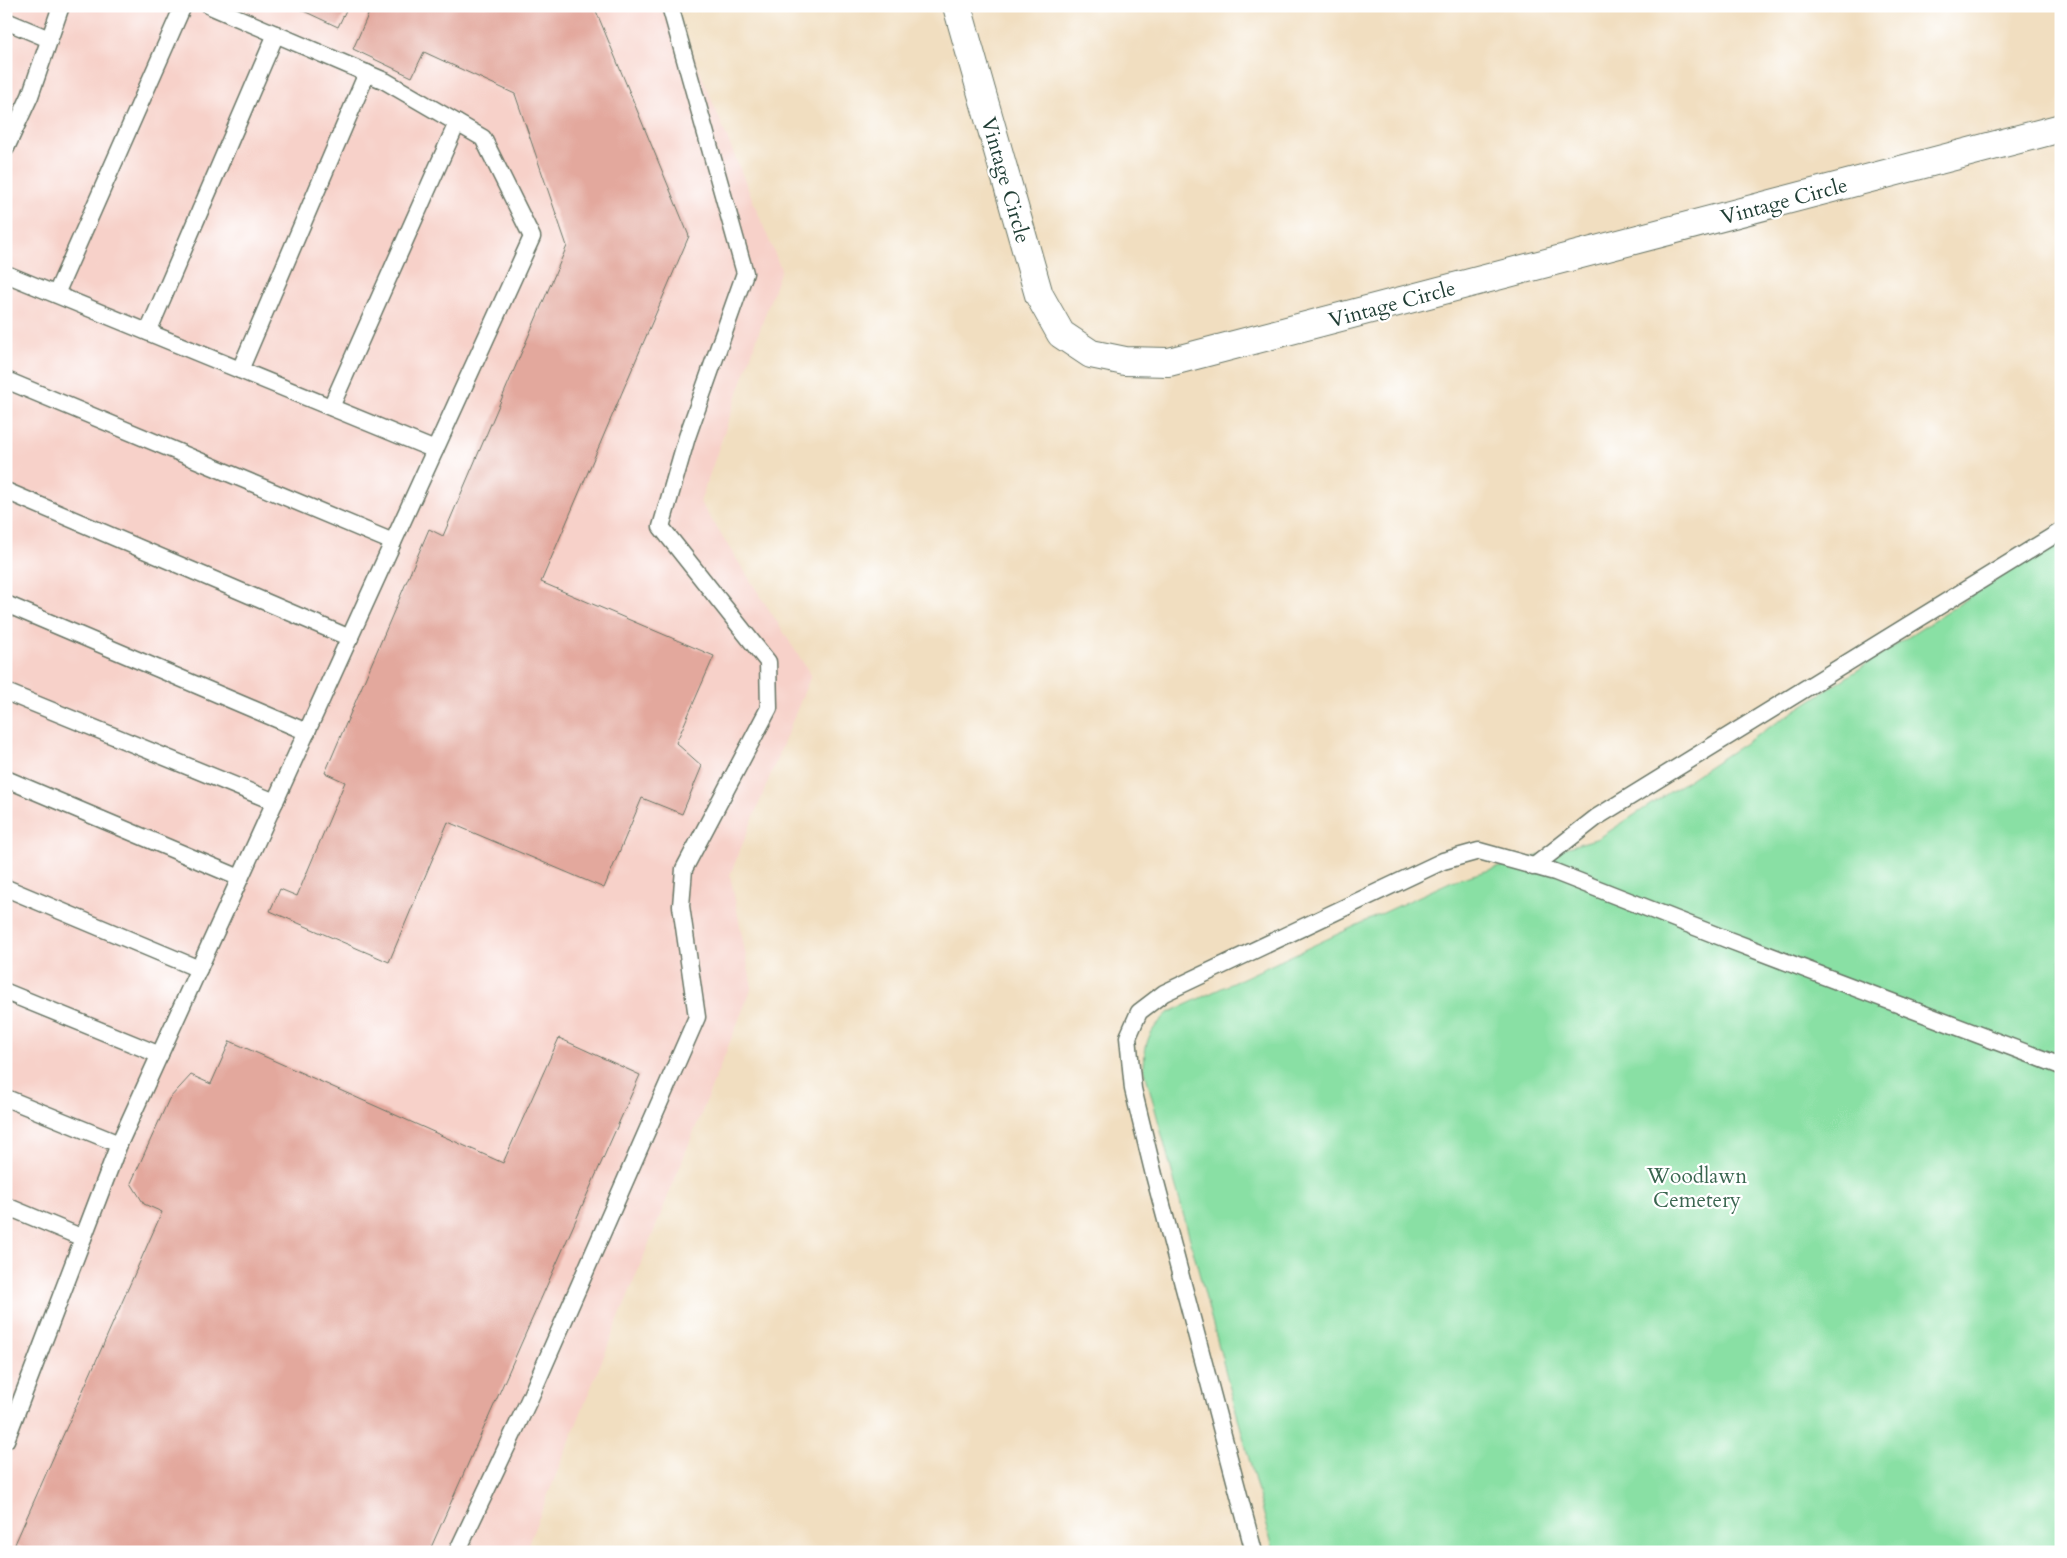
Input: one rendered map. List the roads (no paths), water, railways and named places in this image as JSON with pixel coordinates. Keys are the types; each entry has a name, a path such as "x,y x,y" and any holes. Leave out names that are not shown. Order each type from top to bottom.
{"street":[{"name":"Vintage Circle","path":"957,6 1039,295 1061,334 1091,354 1125,361 1169,362 2061,128"}],"lane":[{"path":"6,148 30,96 61,6"},
{"path":"56,294 183,6"},
{"path":"8,1434 119,1144 532,237 483,138 385,80 210,6"},
{"path":"456,1552 529,1400 697,1017 681,906 684,868 769,708 768,662 661,527 687,437 745,273 670,6"},
{"path":"6,21 49,38"},
{"path":"148,332 276,34"},
{"path":"240,370 367,73"},
{"path":"331,407 457,123"},
{"path":"6,274 435,450"},
{"path":"6,380 393,542"},
{"path":"6,491 350,638"},
{"path":"1533,867 1597,817 2061,531"},
{"path":"6,604 307,732"},
{"path":"6,692 275,802"},
{"path":"6,779 240,878"},
{"path":"1254,1552 1133,1089 1128,1037 1139,1012 1164,993 1443,861 1479,852 1555,872 2061,1066"},
{"path":"6,888 199,969"},
{"path":"6,992 160,1055"},
{"path":"6,1098 119,1144"},
{"path":"6,1206 83,1238"}],"park label":[{"name":"Woodlawn Cemetery","path":"1697,1188"}]}
